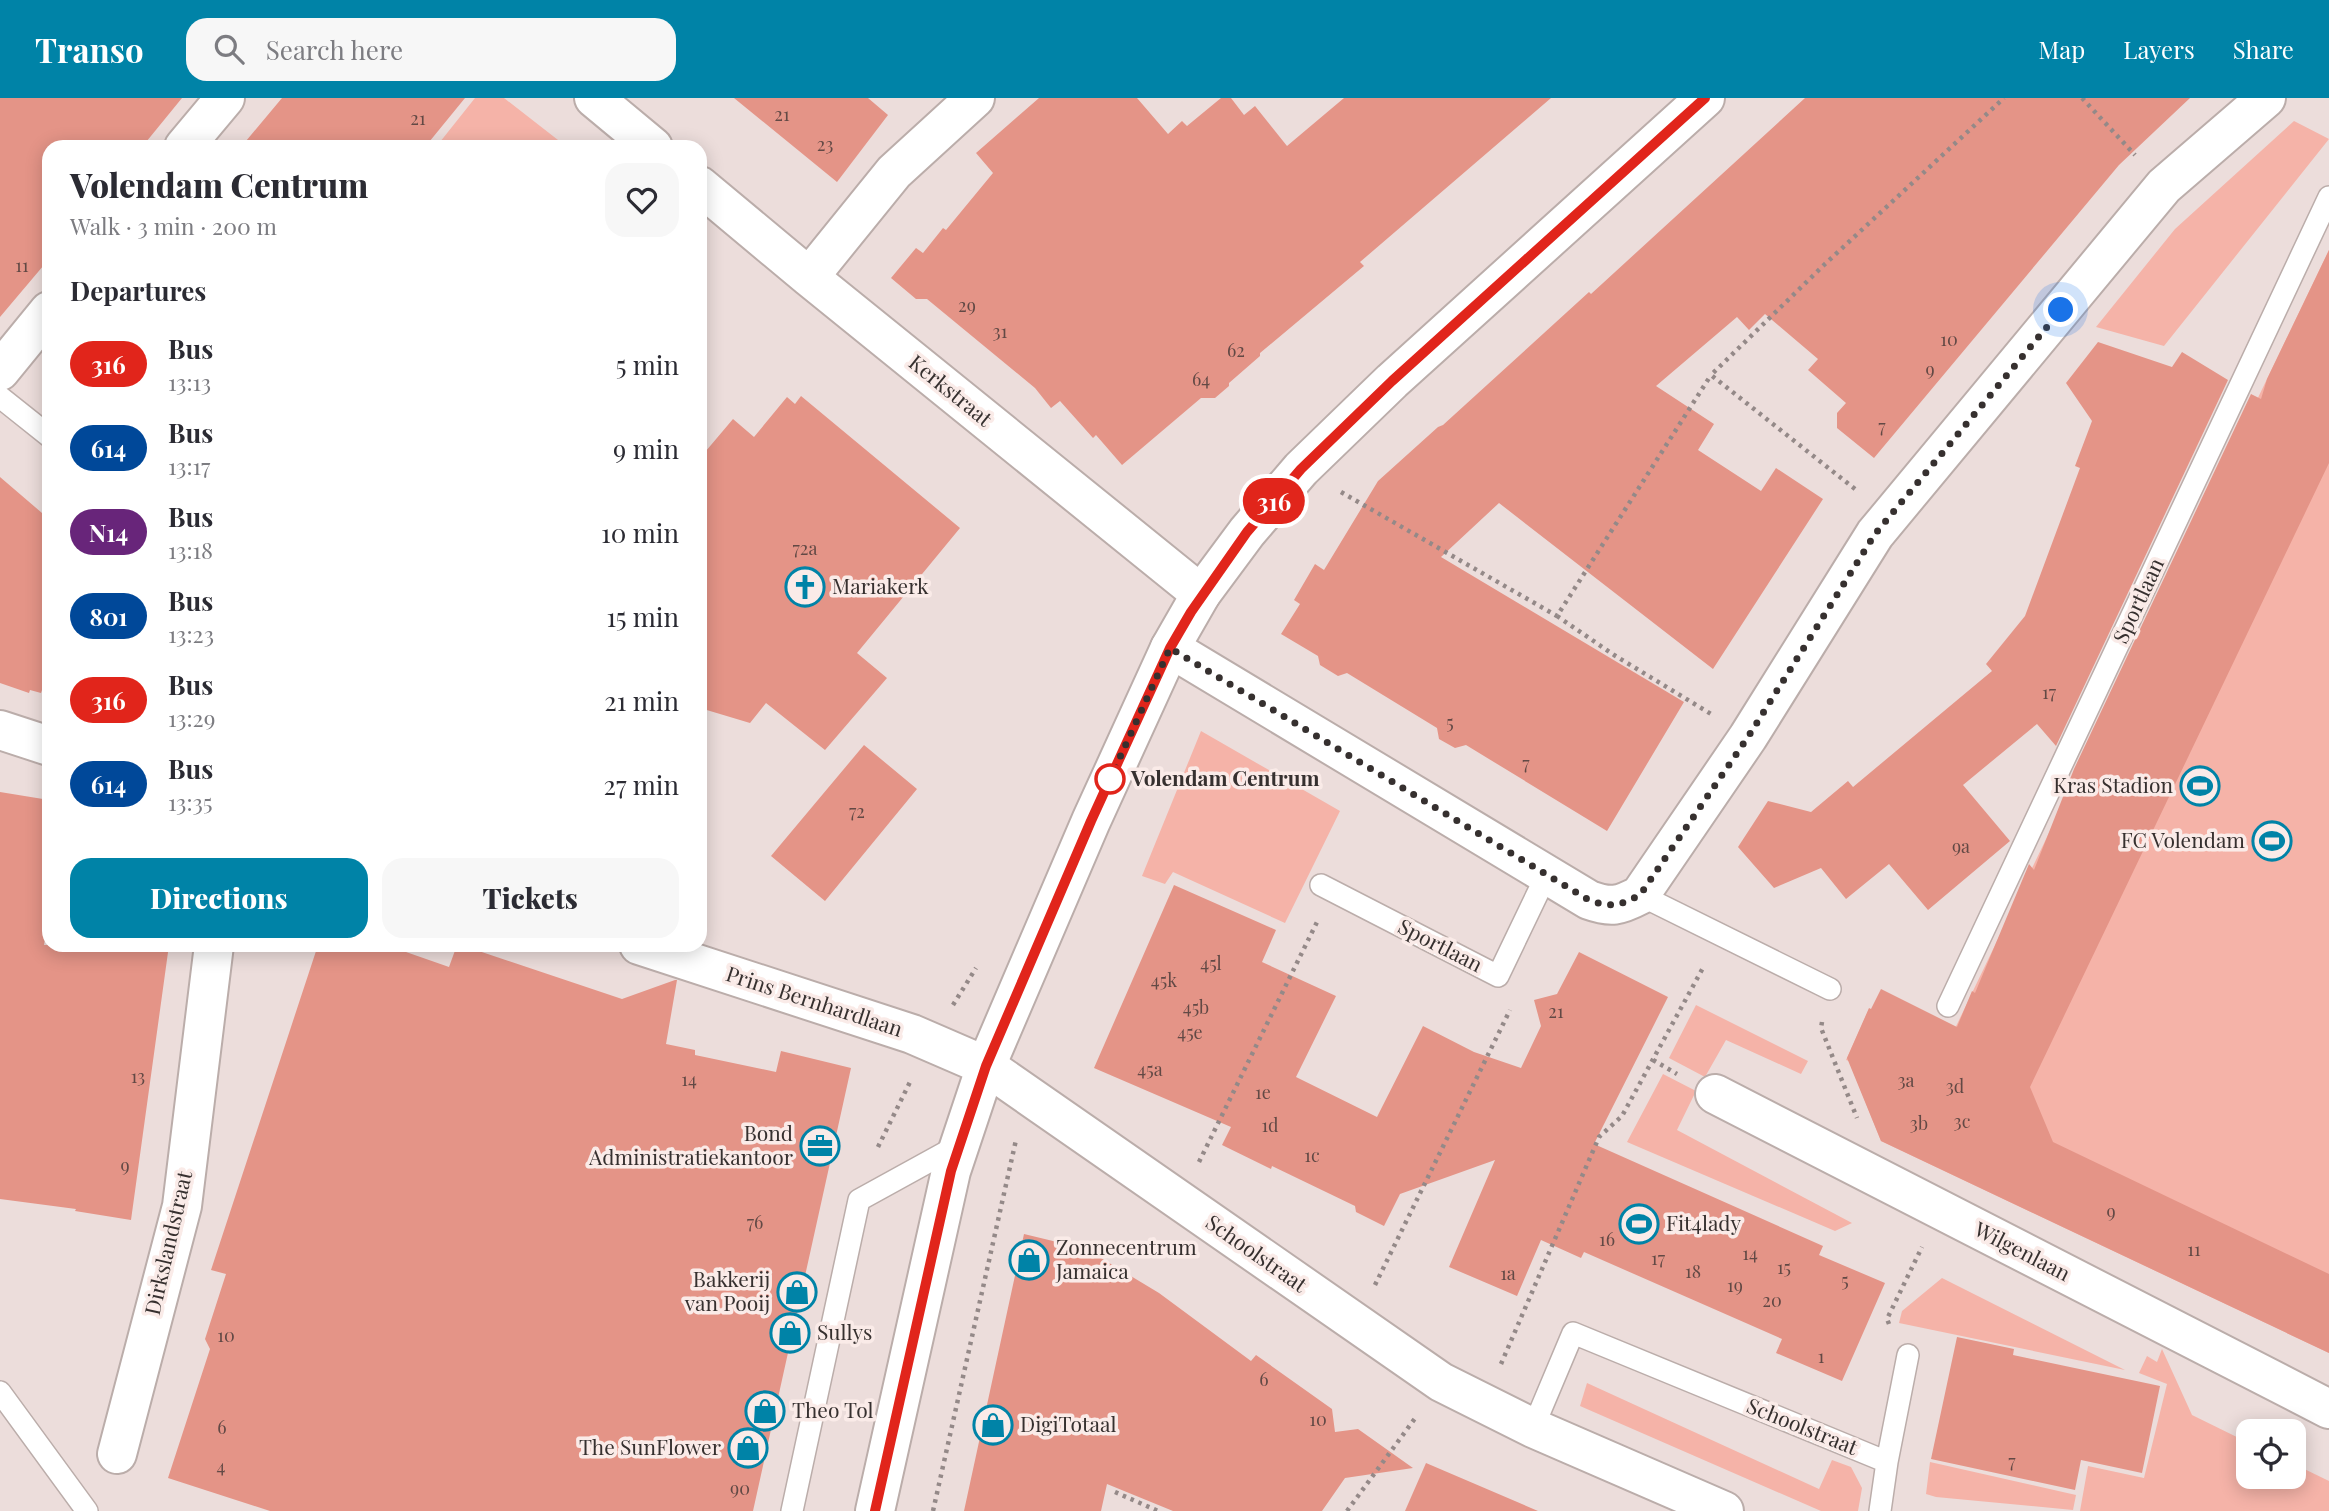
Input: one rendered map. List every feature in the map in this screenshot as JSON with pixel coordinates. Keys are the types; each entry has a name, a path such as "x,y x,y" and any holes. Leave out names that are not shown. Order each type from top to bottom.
{"street":[{"path":"190,140 225,98"},
{"path":"594,98 645,140"},
{"path":"809,277 894,172 975,98"},
{"path":"875,1511 951,1171 986,1066 1091,821 1170,648 1201,594 1247,532 1301,469 1402,372 1705,98"},
{"path":"1170,648 1546,876 1606,907 1625,904 1640,895 1748,737 1875,534 2164,186 2266,98"},
{"name":"Kerkstraat","path":"707,192 1201,594"},
{"path":"0,371 42,320"},
{"path":"0,730 42,744"},
{"name":"Dirkslandstraat","path":"117,1454 182,1206 214,952"},
{"name":"Prins Bernhardlaan","path":"660,952 930,1042 986,1066"},
{"name":"Schoolstraat","path":"986,1066 1441,1382 1533,1428 1724,1511"},
{"name":"Wilgenlaan","path":"1715,1094 2329,1409"}],"lane":[{"name":"Sportlaan","path":"1948,1006 2329,197"},
{"path":"0,397 42,430"},
{"name":"Sportlaan","path":"1327,888 1498,976 1546,876"},
{"path":"1640,895 1830,989"},
{"path":"792,1511 859,1200 960,1144"},
{"name":"Schoolstraat","path":"1533,1428 1573,1333 1887,1462"},
{"path":"1880,1511 1908,1355"},
{"path":"0,1392 87,1511"}],"path":[{"path":"1557,616 1711,375 1825,264 2004,98"},
{"path":"2082,98 2164,186"},
{"path":"1711,375 1890,516"},
{"path":"1301,469 1557,616 1614,655 1748,737"},
{"path":"1180,1201 1327,888"},
{"path":"1484,1404 1599,1138 1622,1116 1720,935"},
{"path":"859,1200 869,1165 930,1042 980,963"},
{"path":"1356,1324 1513,1005 1498,976"},
{"path":"1830,989 1821,1028 1882,1180"},
{"path":"933,1511 1014,1147 1029,1096"},
{"path":"1908,1355 1887,1319 1940,1210"},
{"path":"1347,1511 1441,1382"},
{"path":"1115,1492 1157,1511"}],"shaded area":[{"path":"475,98 504,98 558,140 442,140"},
{"path":"2294,121 2329,139 2164,346 2096,327 2175,229"},
{"name":"Kras Stadion","path":"2329,250 2329,1353 1881,1141 1849,1061 1846,1060 1869,1009 1948,1043"},
{"path":"1201,731 1340,811 1285,923 1173,872 1165,884 1142,876"},
{"path":"1696,1005 1808,1061 1801,1074 1726,1040 1705,1077 1669,1058"},
{"path":"1663,1074 1696,1091 1677,1130 1852,1223 1835,1231 1627,1142"},
{"path":"1942,1278 2125,1370 1899,1323 1902,1311"},
{"path":"2162,1349 2192,1415 2236,1437 2236,1489 2306,1489 2306,1470 2329,1481 2329,1511 2080,1511 2088,1466 2144,1478 2167,1384 2139,1373 2147,1356 2157,1362"},
{"path":"1587,1383 1819,1489 1832,1460 1851,1467 1862,1488 1858,1511 1821,1511 1580,1406"},
{"path":"1930,1462 2076,1495 2073,1510 1926,1494"}],"building":[{"path":"0,98 182,98 148,140 42,140 42,267 0,317"},
{"path":"282,98 465,98 431,140 247,140"},
{"path":"734,98 868,98 888,115 837,182"},
{"path":"1039,98 1137,98 1168,134 1182,121 1187,126 1221,98 1231,98 1244,115 1255,106 1287,146 1344,98 1551,98 1360,262 1364,266 1260,353 1260,356 1215,398 1201,398 1122,465 1096,435 1093,438 1060,401 1051,408 1035,388 927,299 916,299 891,278 916,248 923,253 943,228 946,230 993,173 976,153"},
{"path":"1805,98 2190,98 2119,165 1874,458 1837,428 1837,413 1846,403 1808,370 1818,359 1765,314 1749,330 1737,317 1656,386 1714,424 1698,450 1761,491 1776,468 1823,499 1713,669 1499,503 1441,557 1684,702 1607,831 1466,745 1455,748 1439,739 1437,728 1347,673 1338,676 1320,665 1318,656 1281,634 1300,604 1294,600 1315,564 1324,570 1378,481 1589,292 1591,294"},
{"path":"2329,250 2329,463 2030,1087 2053,1142 2329,1274 2329,1353 1881,1141 1847,1058 1869,1008 1871,1009 1881,989 1957,1027 1972,991 1975,993 2029,864 2034,870 2074,769 2251,394 2261,399 2267,379"},
{"path":"2098,342 2172,367 2182,352 2228,380 2056,746 2037,724 1963,785 2010,841 1928,910 1889,864 1846,899 1821,868 1774,888 1738,847 1768,801 1811,812 1848,781 1853,787 1992,671 1986,664 2025,616 2080,468 2075,466 2092,421 2066,383"},
{"name":"Mariakerk","path":"801,396 960,528 857,653 887,678 825,750 766,703 750,723 707,710 707,450 733,419 754,437 787,397 795,404"},
{"path":"0,477 42,513 42,690 41,693 30,690 29,693 0,683"},
{"path":"864,745 917,789 825,901 771,856"},
{"path":"0,792 42,799 42,952 168,952 131,1220 75,1211 76,1209 0,1199"},
{"path":"1174,885 1276,930 1262,962 1336,996 1296,1077 1377,1117 1423,1026 1474,1052 1521,1068 1541,1026 1534,1000 1557,994 1579,952 1668,997 1594,1144 1823,1246 1819,1255 1885,1283 1842,1381 1776,1353 1782,1339 1584,1252 1581,1258 1541,1240 1517,1296 1449,1267 1495,1160 1400,1194 1384,1226 1356,1212 1355,1206 1222,1145 1231,1127 1094,1068"},
{"path":"316,952 406,952 449,967 454,952 482,952 622,999 677,980 666,1044 695,1050 695,1055 776,1072 781,1051 851,1068 753,1511 270,1511 168,1478 210,1349 205,1339 226,1274 211,1270"},
{"path":"1024,1234 1086,1249 1159,1293 1251,1361 1256,1355 1332,1409 1335,1432 1358,1429 1413,1468 1345,1478 1322,1511 1173,1511 1107,1484 1101,1511 964,1511"},
{"path":"1957,1337 2014,1349 2013,1355 2160,1386 2142,1473 2081,1460 2075,1490 1931,1459"},
{"path":"1426,1463 1538,1511 1405,1511"}],"bus line":[{"name":"316","path":"875,1511 951,1171 986,1066 1091,821 1170,648 1201,594 1247,532 1301,469 1392,381 1705,98"}],"place":[{"name":"Mariakerk","path":"805,587"},
{"name":"Volendam Centrum","path":"1110,779"},
{"name":"Kras Stadion","path":"2200,786"},
{"name":"FC Volendam","path":"2272,841"},
{"name":"Bond Administratiekantoor","path":"820,1146"},
{"name":"Fit4lady","path":"1639,1224"},
{"name":"Zonnecentrum Jamaica","path":"1029,1260"},
{"name":"Bakkerij van Pooij","path":"797,1292"},
{"name":"Sullys","path":"790,1333"},
{"name":"Theo Tol","path":"765,1411"},
{"name":"DigiTotaal","path":"993,1425"},
{"name":"The SunFlower","path":"748,1448"}],"route":[{"path":"1110,779 1170,648 1546,876 1606,907 1625,904 1640,895 1748,737 1875,534 2061,310"}]}
